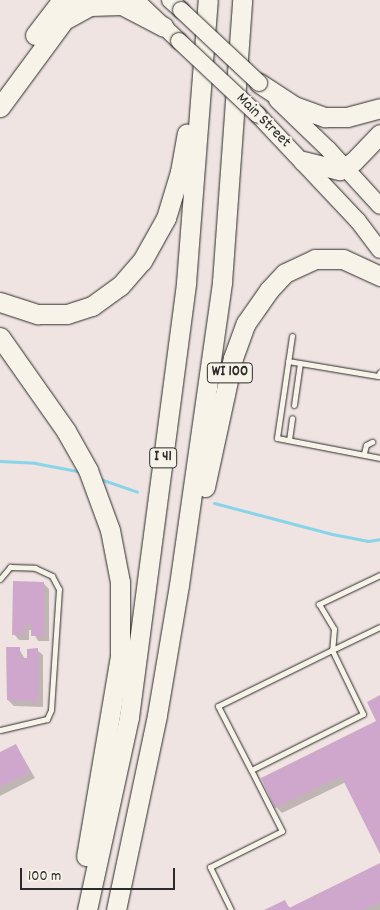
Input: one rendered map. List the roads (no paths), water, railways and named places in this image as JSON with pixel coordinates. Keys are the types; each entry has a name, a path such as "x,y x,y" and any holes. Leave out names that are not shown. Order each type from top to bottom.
{"highway":[{"path":"0,85 57,9 79,0"},
{"name":"I 41","path":"116,910 157,715 179,585 222,282 242,0"},
{"path":"240,33 248,0"},
{"path":"0,302 38,314 53,316 80,311 108,297 142,261 166,218 180,172 208,1"},
{"name":"I 41","path":"87,910 130,708 186,283 208,1"},
{"path":"57,9 84,8 102,4 122,5 164,27"},
{"path":"0,107 57,9"},
{"path":"259,83 294,106 325,117 347,118 380,108"},
{"path":"303,161 333,170 346,168 380,134"},
{"name":"WI 100","path":"179,585 197,525 233,358 246,323 276,281 310,260 343,259 380,276"},
{"path":"0,337 66,431 91,477 114,546 122,616 114,702 86,858 82,910"}],"main road":[{"name":"Main Street","path":"136,0 258,115 303,161 380,250"},
{"name":"Main Street","path":"175,5 346,168 380,206"}],"lane":[{"path":"292,336 277,438 364,453 380,458"},
{"path":"288,361 378,376 380,372"},
{"path":"294,405 300,362"},
{"path":"289,440 292,418"},
{"path":"364,453 366,445 372,442"},
{"path":"0,579 10,567 35,568 52,576 59,589 51,710 46,719 0,730"},
{"path":"250,770 363,714 332,650 334,630 319,604 380,575"},
{"path":"231,910 210,867 282,831 218,706 380,627"}],"waterway":[{"path":"0,461 35,463 82,472"},
{"path":"100,479 137,492"},
{"path":"214,503 332,534 368,541 380,539"}]}
